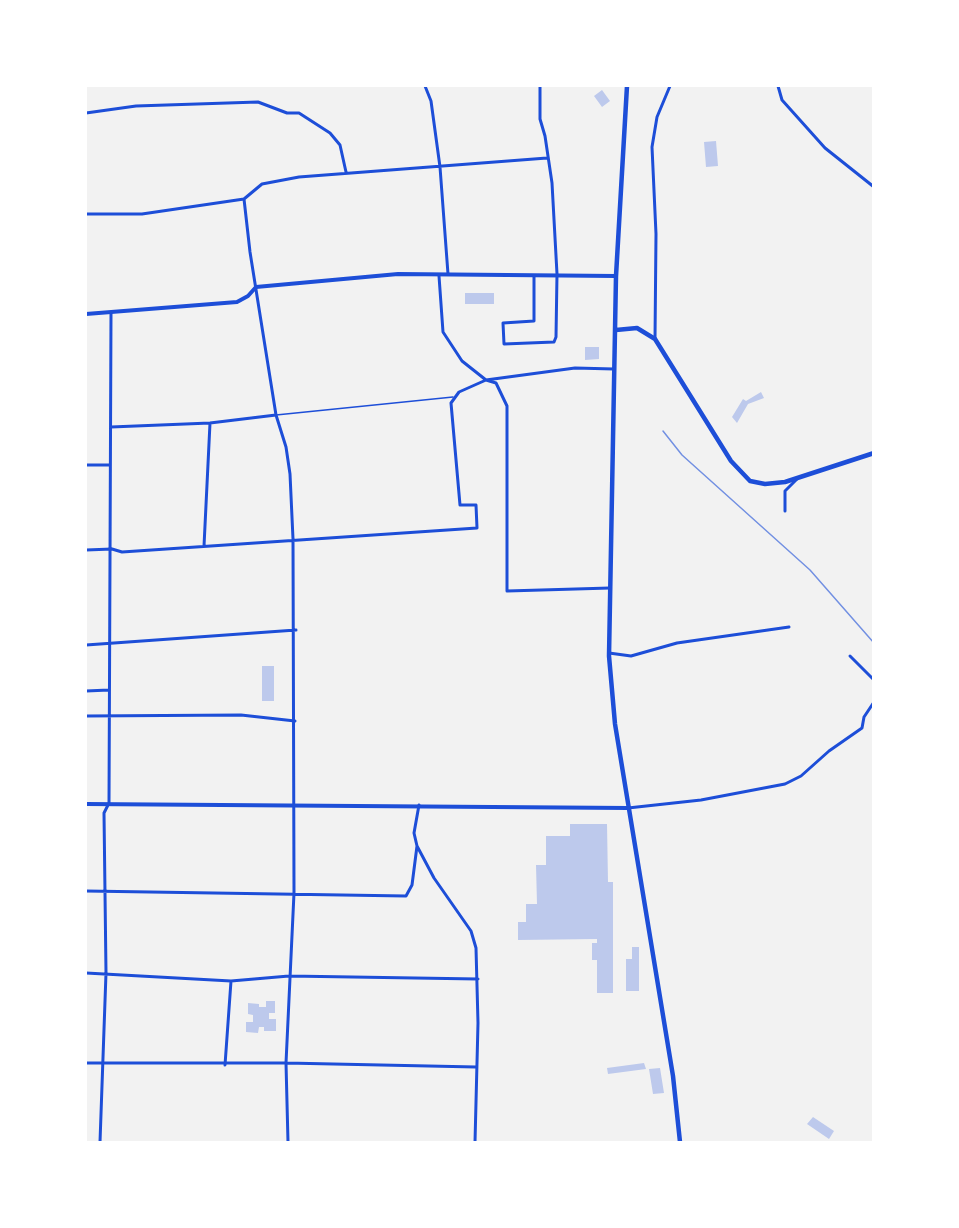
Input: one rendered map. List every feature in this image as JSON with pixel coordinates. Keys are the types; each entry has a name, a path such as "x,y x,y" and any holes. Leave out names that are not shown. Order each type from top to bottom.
{"main road":[{"path":"627,86 616,276 609,653 615,724 673,1076 680,1143"},
{"path":"616,330 637,328 655,339 731,462 741,474 750,480 765,484 800,477 873,453"}],"street":[{"path":"425,86 432,101 449,276"},
{"path":"534,276 534,321 503,323 504,344 554,342 556,337 557,274 552,183 540,119 540,86"},
{"path":"655,339 656,234 652,147 657,117 670,86"},
{"path":"778,86 782,100 825,148 873,187"},
{"path":"86,113 136,106 258,102 287,113 299,113 330,133 340,145 346,172"},
{"path":"86,214 142,214 244,199 262,184 346,172 547,158"},
{"path":"244,199 276,415 286,447 290,474 294,539 295,806 294,893 286,1063 288,1143"},
{"path":"86,314 237,302 256,288 398,274 616,276"},
{"path":"439,276 443,332 462,361 486,380 496,383 507,405 507,591 610,588"},
{"path":"100,1143 106,973 104,813 109,803 109,644 112,549 111,313"},
{"path":"86,550 112,549 122,552 477,528 476,505 460,505 451,403 454,397 459,392 486,380 575,368 615,369"},
{"path":"111,427 210,423 276,415"},
{"path":"204,546 210,423"},
{"path":"86,465 110,465"},
{"path":"785,511 785,490 800,477"},
{"path":"609,653 631,656 677,643 789,627"},
{"path":"86,645 296,630"},
{"path":"850,656 873,680"},
{"path":"86,692 109,690"},
{"path":"86,804 628,807 700,800 785,784 801,776 829,751 862,728 864,717 873,702"},
{"path":"86,716 241,715 295,721"},
{"path":"419,805 414,833 417,846 434,878 471,931 476,948 475,1143"},
{"path":"86,891 406,896 412,885 417,846"},
{"path":"86,973 231,981 289,976 477,979"},
{"path":"225,1065 231,981"},
{"path":"86,1064 286,1063 476,1067"}],"lane":[{"path":"276,415 454,397"}],"building":[{"path":"602,90 610,101 602,107 594,96"},
{"path":"716,141 718,166 706,167 704,142"},
{"path":"465,293 494,293 494,304 465,304"},
{"path":"585,347 599,347 599,359 585,360"},
{"path":"761,392 764,398 748,404 737,423 732,417 743,399 746,401"},
{"path":"262,666 274,666 274,701 262,701"},
{"path":"570,824 607,824 608,882 613,882 613,993 597,993 597,960 592,960 592,943 597,943 597,939 518,940 518,922 526,922 526,904 537,904 536,865 546,865 546,836 570,836"},
{"path":"632,947 639,947 639,991 626,991 626,959 632,959"},
{"path":"266,1001 275,1001 275,1013 269,1013 269,1019 276,1019 276,1031 264,1031 264,1027 259,1027 258,1033 246,1032 246,1022 253,1022 253,1015 248,1014 248,1003 266,1007"},
{"path":"644,1063 646,1069 608,1074 607,1068"},
{"path":"660,1068 664,1093 653,1094 649,1069"},
{"path":"813,1117 834,1131 829,1139 807,1124"}],"railway":[{"path":"663,431 682,455 810,570 874,643"}]}
